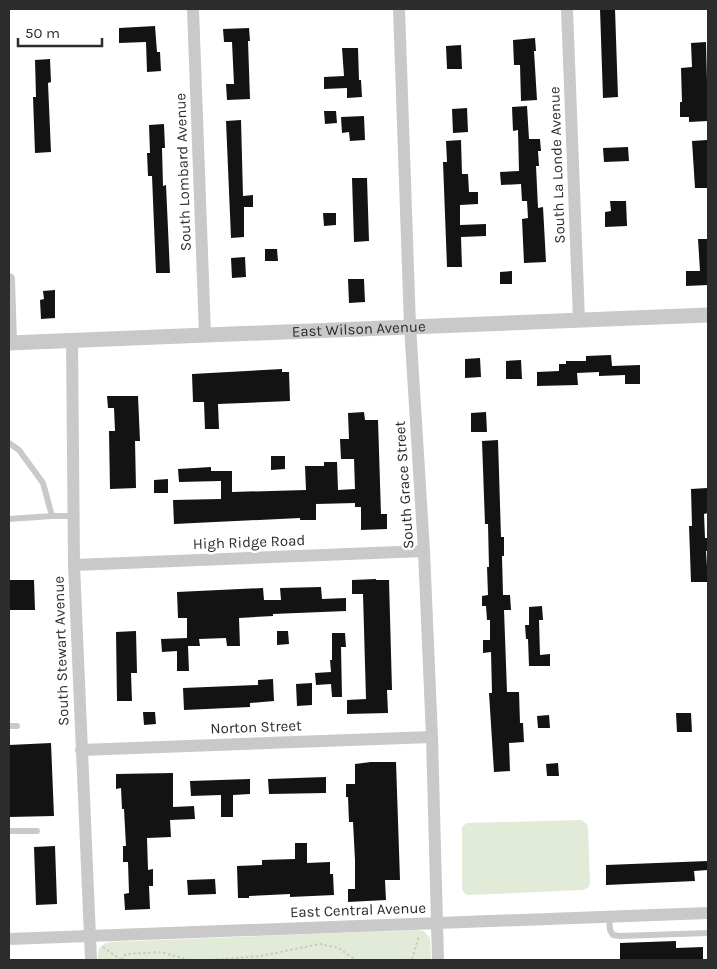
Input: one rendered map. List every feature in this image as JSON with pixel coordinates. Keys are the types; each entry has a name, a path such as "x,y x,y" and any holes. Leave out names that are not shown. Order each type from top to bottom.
{"street":[{"name":"South Lombard Avenue","path":"193,9 204,334"},
{"name":"South Grace Street","path":"399,9 410,326 424,551 432,737 438,960"},
{"name":"South La Londe Avenue","path":"567,9 579,320"},
{"path":"9,279 10,342"},
{"name":"East Wilson Avenue","path":"10,342 708,315"},
{"name":"South Stewart Avenue","path":"72,339 74,565 82,750 95,936 91,960"},
{"name":"High Ridge Road","path":"74,565 424,551"},
{"name":"Norton Street","path":"82,750 432,737"},
{"name":"East Central Avenue","path":"9,939 708,913"}],"lane":[{"path":"9,443 19,450 43,483 52,516"},
{"path":"9,519 74,516"},
{"path":"9,726 17,726"},
{"path":"9,831 37,830"},
{"path":"609,917 610,930 613,935 708,933"}],"path":[{"path":"407,960 412,960 419,940 420,924"},
{"path":"95,936 101,946 121,960 126,954 161,952 188,960"},
{"path":"211,960 261,956 320,944 340,948 357,960"}],"green space":[{"path":"581,820 587,824 588,828 590,884 588,888 582,890 468,895 464,893 462,889 462,827 467,823"},
{"path":"424,931 430,938 431,960 98,960 100,948 103,944 110,942"}],"building":[{"path":"600,9 615,9 618,97 603,98"},
{"path":"155,26 157,52 160,52 161,71 147,72 146,42 119,43 119,28"},
{"path":"249,28 250,99 227,100 226,84 234,84 232,42 224,42 223,29"},
{"path":"535,38 537,100 521,101 520,65 514,65 513,40"},
{"path":"706,42 708,121 689,122 689,117 680,117 680,102 682,102 681,68 692,67 691,43"},
{"path":"461,45 462,69 447,69 446,46"},
{"path":"342,48 358,48 359,80 361,80 362,97 347,98 347,88 324,89 324,77 344,76"},
{"path":"50,59 51,82 48,83 51,152 35,153 33,97 36,97 35,60"},
{"path":"527,106 529,139 540,139 541,151 538,151 539,166 536,166 538,208 543,207 546,262 524,263 522,219 528,218 527,201 522,201 521,184 501,185 500,172 519,171 518,130 513,131 512,107"},
{"path":"467,108 468,132 453,133 452,109"},
{"path":"324,111 336,111 337,123 325,124"},
{"path":"364,116 365,140 350,141 349,132 342,133 341,117"},
{"path":"241,120 243,196 253,195 253,207 244,207 244,237 231,238 226,121"},
{"path":"164,124 165,148 162,148 163,186 166,185 170,273 156,273 152,176 148,176 147,153 150,153 149,125"},
{"path":"461,140 462,174 468,174 469,192 478,192 478,204 460,205 460,225 486,224 486,236 461,237 462,267 447,267 443,162 447,162 446,141"},
{"path":"707,140 708,188 695,188 692,141"},
{"path":"628,147 629,161 604,162 603,148"},
{"path":"352,178 367,178 369,241 354,242"},
{"path":"610,201 626,201 627,226 605,227 605,212 611,211"},
{"path":"323,213 336,213 336,225 324,226"},
{"path":"698,239 708,239 708,285 686,286 686,271 700,271"},
{"path":"265,249 277,249 278,261 265,261"},
{"path":"245,257 246,277 232,278 231,258"},
{"path":"512,271 512,284 500,284 500,272"},
{"path":"348,279 364,279 365,302 349,303"},
{"path":"55,290 55,318 41,319 40,300 44,299 43,291"},
{"path":"611,355 612,366 640,365 640,384 625,384 625,375 599,376 599,372 577,373 578,385 537,386 537,372 559,371 559,364 566,364 566,361 586,361 586,356"},
{"path":"480,358 481,377 465,378 465,359"},
{"path":"521,360 522,379 506,379 506,361"},
{"path":"282,369 282,372 289,372 290,401 218,404 219,429 205,429 204,402 193,402 192,374"},
{"path":"107,396 138,396 140,441 135,441 136,488 110,489 109,431 115,431 114,408 108,408"},
{"path":"364,412 365,420 378,420 381,514 387,514 387,529 361,530 361,507 355,507 355,503 316,504 316,520 300,520 300,518 174,524 173,500 221,499 221,481 179,482 178,469 211,467 211,471 232,471 232,492 306,490 305,466 324,466 324,462 337,462 338,490 355,489 354,459 341,459 340,439 349,439 348,413"},
{"path":"486,412 487,432 471,432 471,413"},
{"path":"498,440 501,537 504,537 504,556 502,556 503,595 510,595 511,610 504,610 507,692 519,692 520,723 523,723 524,742 509,743 510,771 494,772 489,693 492,693 491,652 483,653 483,640 490,640 490,620 487,620 486,606 482,606 482,596 488,595 487,567 489,567 488,524 485,524 482,441"},
{"path":"271,456 285,456 285,469 271,470"},
{"path":"168,479 168,493 154,493 154,480"},
{"path":"707,488 708,513 704,514 705,538 708,538 708,551 706,551 708,582 691,582 689,526 692,526 691,489"},
{"path":"9,580 34,580 35,610 9,610"},
{"path":"352,580 389,580 392,690 387,690 388,713 347,714 347,700 366,699 363,594 352,594"},
{"path":"321,587 322,599 346,598 346,611 273,614 273,616 239,618 240,646 227,646 226,638 199,639 200,646 188,646 189,671 177,671 177,651 162,652 161,639 187,638 187,618 178,618 177,592 263,588 264,600 281,600 280,588"},
{"path":"542,606 543,620 539,620 540,655 550,654 550,666 529,666 528,639 526,639 525,625 529,625 529,607"},
{"path":"136,631 137,673 131,673 132,701 117,701 116,632"},
{"path":"277,631 288,631 289,644 277,645"},
{"path":"332,633 345,633 346,647 341,647 342,697 332,697 331,684 316,685 315,673 331,672"},
{"path":"273,679 274,701 250,703 250,707 184,710 183,688 258,685 258,680"},
{"path":"312,683 312,705 297,706 296,684"},
{"path":"143,712 155,712 156,724 144,725"},
{"path":"676,713 691,713 692,732 677,732"},
{"path":"549,715 550,728 538,728 537,716"},
{"path":"51,743 54,816 9,817 9,745"},
{"path":"396,762 400,880 385,880 386,900 348,902 348,889 355,889 355,860 353,822 349,822 346,784 355,784 355,764"},
{"path":"558,763 559,776 547,776 546,764"},
{"path":"173,773 173,807 194,806 195,819 170,820 171,837 147,838 148,870 153,869 153,886 149,886 150,909 125,910 124,894 129,893 128,862 123,862 123,846 126,846 124,809 122,809 121,788 116,789 116,774"},
{"path":"326,777 326,793 269,794 268,779"},
{"path":"250,779 250,794 233,795 233,817 221,817 221,795 191,796 190,781"},
{"path":"295,843 307,843 307,863 330,862 330,874 333,874 334,895 290,897 290,894 238,898 237,866 262,865 262,860 295,859"},
{"path":"55,846 57,904 36,905 34,847"},
{"path":"708,861 708,870 694,871 695,881 606,885 606,865"},
{"path":"215,879 216,894 188,895 187,880"},
{"path":"676,941 676,948 703,947 703,960 620,960 620,943"}]}
